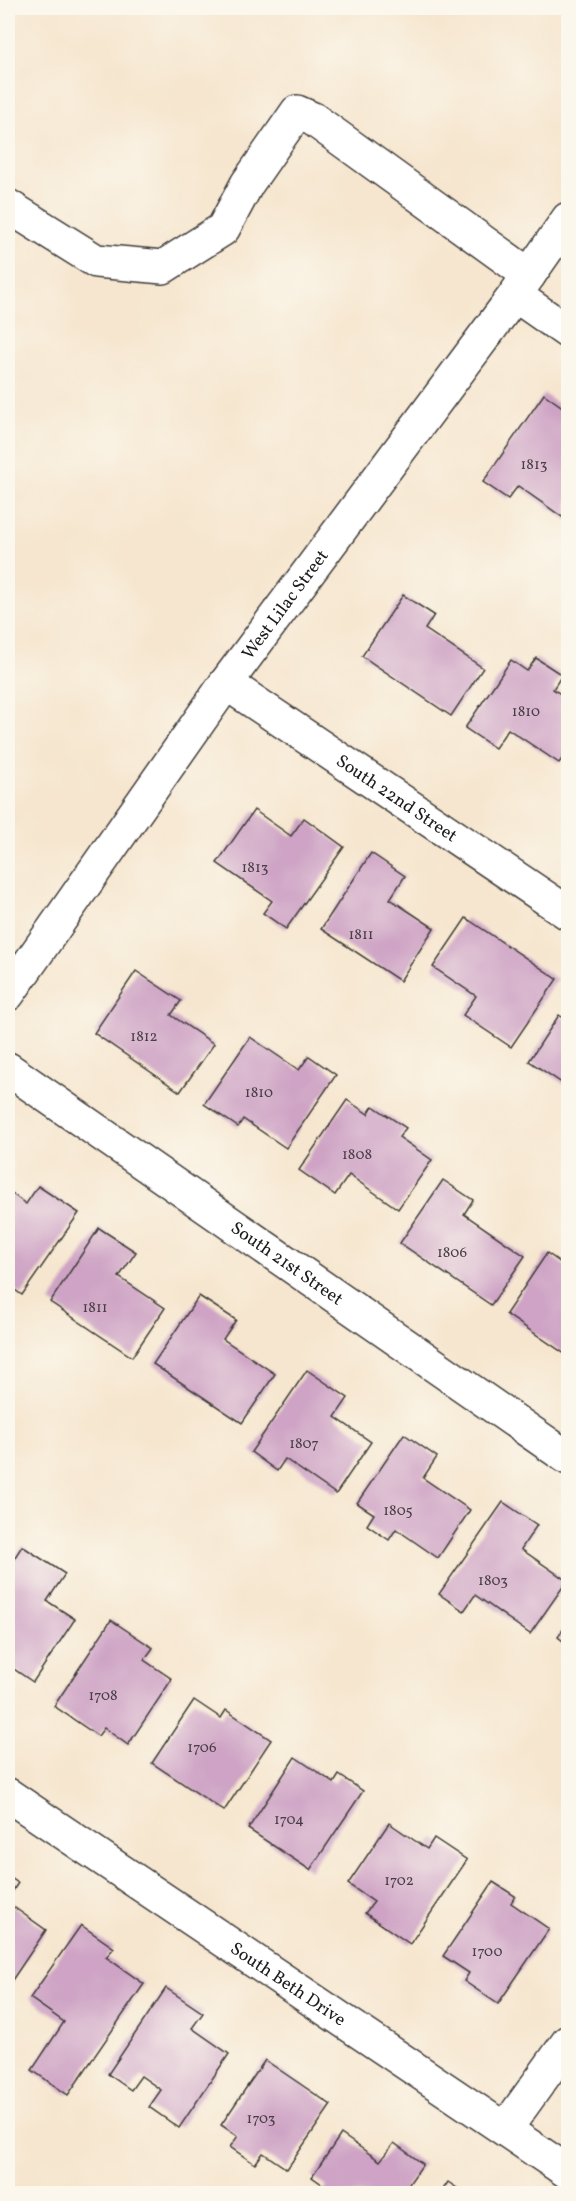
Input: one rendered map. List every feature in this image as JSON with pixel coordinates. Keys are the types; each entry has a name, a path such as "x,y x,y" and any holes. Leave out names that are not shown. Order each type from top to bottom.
{"street":[{"path":"8,206 96,261 163,267 223,229 247,184 297,112 313,119 522,285 568,332"},
{"name":"West Lilac Street","path":"8,994 226,683 522,285 568,219"},
{"name":"South 22nd Street","path":"226,683 568,913"},
{"name":"South 21st Street","path":"8,1069 568,1458"},
{"name":"South Beth Drive","path":"8,1795 506,2128 568,2172"},
{"path":"506,2128 568,2042"}],"building":[{"path":"544,394 568,411 568,521 518,486 508,499 483,482"},
{"path":"403,595 434,615 425,629 483,668 451,716 362,656"},
{"path":"536,658 562,675 553,689 568,699 568,750 559,763 508,729 495,748 465,728 511,660 527,671"},
{"path":"254,810 291,836 304,818 344,847 286,929 263,913 272,901 217,863"},
{"path":"371,853 405,876 390,899 434,928 400,981 321,929"},
{"path":"466,918 557,979 511,1047 463,1015 476,996 433,967"},
{"path":"136,971 181,1001 171,1015 214,1044 180,1092 94,1033"},
{"path":"559,1015 568,1021 568,1087 529,1061"},
{"path":"250,1037 299,1070 309,1056 336,1075 286,1148 243,1119 238,1127 204,1104"},
{"path":"347,1100 368,1114 373,1106 406,1128 399,1137 432,1160 398,1209 349,1175 335,1195 299,1170"},
{"path":"443,1180 473,1200 464,1214 525,1256 491,1305 400,1243"},
{"path":"38,1186 79,1213 22,1295 8,1285 8,1191 26,1204"},
{"path":"99,1228 136,1252 119,1277 165,1308 132,1357 50,1302"},
{"path":"547,1253 568,1268 568,1356 506,1314"},
{"path":"199,1296 236,1320 223,1339 275,1374 242,1423 153,1364"},
{"path":"307,1370 348,1398 335,1417 371,1442 336,1494 285,1459 277,1471 251,1452"},
{"path":"404,1434 437,1457 423,1478 470,1510 438,1558 396,1529 389,1540 367,1525 374,1514 357,1503"},
{"path":"503,1502 537,1525 521,1549 567,1581 530,1634 475,1595 464,1611 439,1594"},
{"path":"22,1546 65,1574 47,1601 75,1619 33,1682 8,1665 8,1568"},
{"path":"111,1620 153,1648 144,1660 172,1679 128,1745 104,1728 98,1736 54,1706"},
{"path":"568,1622 568,1645 558,1637"},
{"path":"194,1700 221,1718 226,1710 271,1740 224,1811 152,1763"},
{"path":"295,1757 334,1783 339,1775 363,1791 310,1870 248,1829"},
{"path":"389,1823 427,1849 434,1838 467,1860 410,1944 365,1913 374,1902 348,1884"},
{"path":"8,1876 18,1883 8,1898"},
{"path":"493,1882 515,1896 511,1903 549,1929 498,2004 464,1981 469,1973 443,1956"},
{"path":"8,1903 46,1930 8,1986"},
{"path":"81,1925 114,1948 106,1957 144,1984 68,2095 32,2070 64,2022 30,1998"},
{"path":"166,1988 203,2013 192,2028 229,2054 179,2128 149,2107 161,2090 141,2076 131,2090 108,2074"},
{"path":"265,2060 331,2105 287,2169 263,2153 255,2164 230,2147 238,2136 221,2125"},
{"path":"341,2134 380,2161 394,2143 423,2164 402,2194 322,2194 326,2187 312,2177"},
{"path":"448,2182 466,2194 440,2194"}]}
